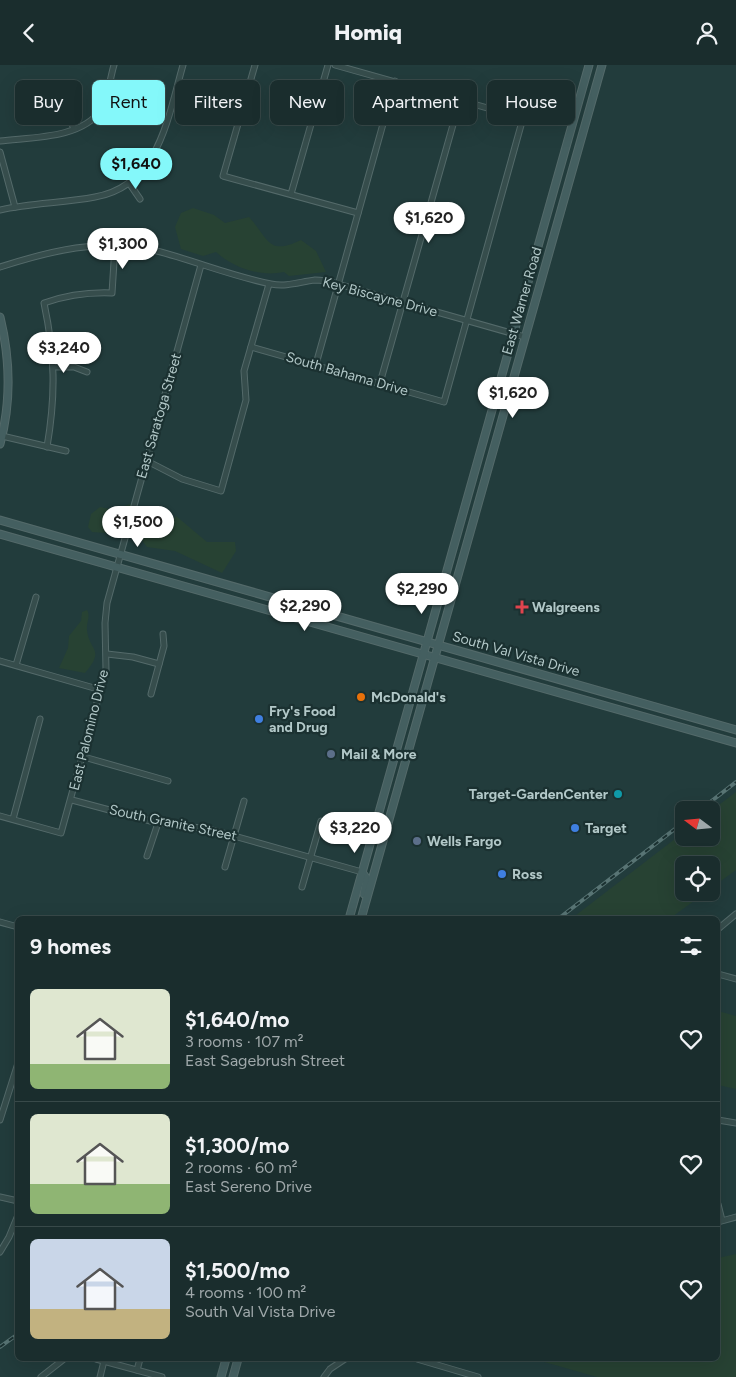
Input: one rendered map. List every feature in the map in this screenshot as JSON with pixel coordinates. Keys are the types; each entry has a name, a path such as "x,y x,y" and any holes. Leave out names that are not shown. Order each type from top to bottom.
{"main road":[{"name":"East Warner Road","path":"350,916 589,65"},
{"name":"East Warner Road","path":"362,916 602,65"},
{"path":"0,318 8,370 8,398 1,440"},
{"path":"478,459 490,463"},
{"name":"South Val Vista Drive","path":"0,520 736,730"},
{"path":"457,531 469,535"},
{"name":"South Val Vista Drive","path":"0,534 736,743"},
{"path":"285,615 289,603"},
{"path":"608,706 611,695"},
{"path":"383,795 396,798"},
{"path":"361,916 367,879 362,872"},
{"path":"221,1377 225,1361"},
{"path":"233,1377 237,1361"}],"street":[{"path":"0,141 58,134 74,129 93,119 102,108 114,65"},
{"path":"0,210 98,197 120,190 143,171 161,142 183,65"},
{"path":"255,65 224,176 358,213"},
{"path":"291,194 328,65"},
{"path":"335,65 391,80"},
{"path":"467,320 523,119 477,105"},
{"path":"72,125 74,129"},
{"path":"316,364 383,125"},
{"path":"380,383 453,125"},
{"path":"0,152 15,207"},
{"path":"128,183 140,199"},
{"path":"47,447 54,406 54,367 44,303 69,295 91,292 112,293 115,246"},
{"name":"Key Biscayne Drive","path":"0,267 62,249 115,246 152,250 269,284 291,286 317,280 338,283 526,337"},
{"name":"East Saratoga Street","path":"117,567 202,265"},
{"path":"147,461 182,479 221,491 246,400 244,371 269,284"},
{"name":"South Bahama Drive","path":"251,347 444,402 467,320"},
{"path":"54,367 74,367 87,372"},
{"path":"1,440 66,451"},
{"name":"East Palomino Drive","path":"12,819 61,833 84,757 101,689 107,654 105,623 107,603 117,567"},
{"path":"16,665 36,597"},
{"path":"151,694 164,646 163,634"},
{"path":"107,654 133,657 159,664"},
{"path":"0,661 101,689"},
{"path":"0,816 12,819 40,719"},
{"path":"84,757 168,781"},
{"name":"South Granite Street","path":"72,800 158,823 201,827 234,835 362,872"},
{"path":"225,867 244,801"},
{"path":"302,887 321,821"},
{"path":"147,856 158,823"},
{"path":"720,927 736,914"},
{"path":"0,922 15,926"},
{"path":"720,975 736,979"},
{"path":"0,1120 15,1072"},
{"path":"720,1120 736,1123"},
{"path":"0,1197 15,1200"},
{"path":"720,1221 736,1217"},
{"path":"0,1252 15,1222"},
{"path":"41,1377 61,1361"},
{"path":"100,1377 104,1361 162,1377"},
{"path":"137,1370 139,1361"},
{"path":"324,1377 340,1361"},
{"path":"423,1361 478,1377"}],"green space":[{"path":"193,208 214,215 225,223 249,217 270,243 275,246 290,245 301,240 316,251 326,272 289,276 284,272 257,272 239,267 216,252 203,256 181,249 175,227 181,213"},
{"path":"130,504 152,517 157,523 169,524 176,516 207,542 235,542 236,551 222,573 175,551 147,547 137,534 92,532 88,527 91,514 100,507 115,510"},
{"path":"87,610 89,615 88,637 95,650 94,659 85,673 59,668 68,648 69,636 81,621 82,612"},
{"path":"736,792 736,870 720,882 720,856 675,856 675,901 694,901 673,916 575,916 675,839 675,846 720,846 720,804"},
{"path":"720,1012 736,1016 736,1089 720,1085"},
{"path":"736,1254 736,1377 597,1377 541,1361 720,1361 720,1258"}],"railway":[{"path":"712,801 736,782"},
{"path":"562,916 675,829"},
{"path":"0,1347 15,1336"}],"place":[{"name":"Walgreens","path":"522,607"},
{"name":"McDonald's","path":"361,697"},
{"name":"Fry's Food and Drug","path":"259,719"},
{"name":"Mail & More","path":"331,754"},
{"name":"Target-GardenCenter","path":"618,794"},
{"name":"Target","path":"575,828"},
{"name":"Wells Fargo","path":"417,841"},
{"name":"Ross","path":"502,874"}]}
